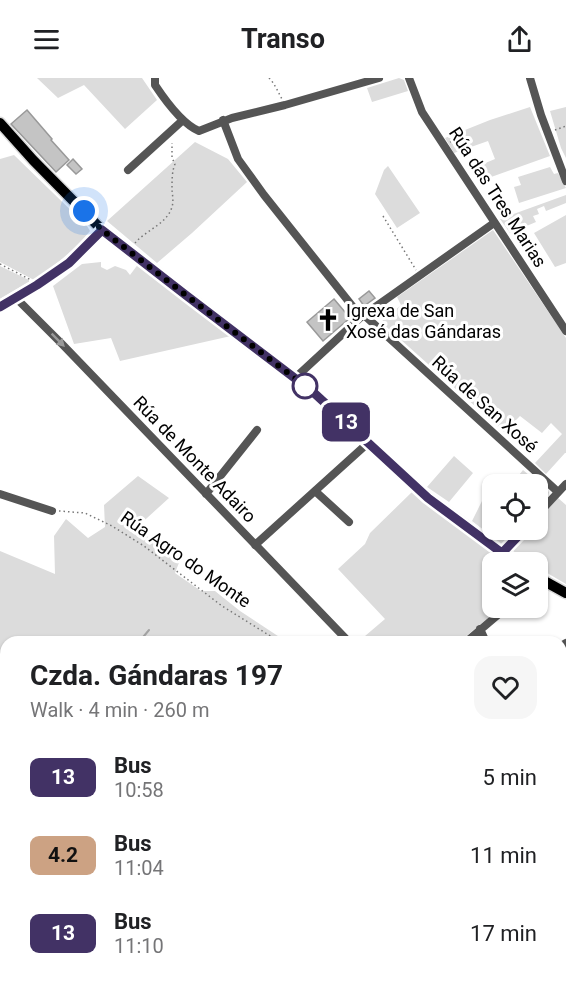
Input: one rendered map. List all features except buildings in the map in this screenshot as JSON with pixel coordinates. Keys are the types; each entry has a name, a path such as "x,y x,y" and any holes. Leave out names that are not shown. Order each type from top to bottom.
{"main road":[{"path":"0,123 102,230 313,392 428,498 501,552"},
{"path":"548,584 566,593"}],"street":[{"path":"155,79 155,85 183,120 199,131 223,120 379,78"},
{"name":"Rúa das Tres Marias","path":"409,78 421,109 443,145 566,331"},
{"path":"530,78 541,116 566,181"},
{"path":"128,170 183,120"},
{"name":"Rúa de San Xosé","path":"223,120 238,159 264,195 363,316 558,492"},
{"path":"295,378 363,316 494,223"},
{"path":"0,307 69,263 102,230"},
{"name":"Rúa de Monte Adairo","path":"16,298 343,636"},
{"path":"206,494 257,430"},
{"path":"255,545 368,443"},
{"path":"548,503 566,484"},
{"path":"315,491 349,522"},
{"path":"0,494 52,511"},
{"path":"503,552 514,540"},
{"path":"472,636 494,618"},
{"path":"480,629 483,636"}],"path":[{"path":"269,78 279,91 285,105"},
{"path":"554,130 566,126"},
{"path":"133,245 164,220 172,206 175,164 172,158 172,141 167,134"},
{"path":"443,145 465,136"},
{"path":"383,216 420,275"},
{"path":"0,264 32,280 37,285"},
{"name":"Rúa Agro do Monte","path":"52,511 85,513 112,526 144,546 222,606 270,636"}],"shaded area":[{"path":"37,78 142,78 157,100 125,129 84,85 58,98"},
{"path":"399,78 404,80 408,91 372,102 367,88"},
{"path":"530,107 550,156 480,181 471,169 495,159 488,141 454,153 445,138 490,120"},
{"path":"566,107 566,158 550,111"},
{"path":"195,142 228,159 247,182 157,263 107,221"},
{"path":"14,155 90,231 71,251 34,280 0,262 0,159"},
{"path":"388,166 420,213 397,228 375,194 384,170"},
{"path":"550,167 554,174 558,173 566,188 519,203 514,187 521,185 518,177"},
{"path":"566,195 566,203 546,211 544,206 537,209 539,214 533,216 536,222 510,233 500,219"},
{"path":"566,215 566,263 555,267 534,233"},
{"path":"493,230 566,338 566,453 546,474 535,463 562,434 551,423 542,433 520,416 504,432 381,322 401,305 397,297"},
{"path":"101,262 101,267 107,270 115,266 126,270 130,275 139,263 231,336 120,361 111,338 74,344 53,286 82,264"},
{"path":"0,266 29,280 29,282 0,299"},
{"path":"454,456 473,473 449,502 427,487"},
{"path":"138,476 169,498 136,528 180,560 175,573 201,591 215,591 278,636 0,636 0,551 55,574 54,536 66,519 88,538 105,527 104,505"},
{"path":"413,491 443,517 492,552 482,552 482,618 488,618 466,636 365,636 385,619 338,569 365,544 370,533"},
{"path":"558,498 566,505 566,584 548,573 548,552 515,552 512,548 520,540 548,540 548,509"},
{"path":"482,501 482,529 472,521"},
{"path":"497,540 508,540 503,545"}],"waterway":[{"path":"144,636 149,630"}],"bus line":[{"name":"13","path":"0,307 69,263 102,230 313,392 428,498 482,538"},
{"name":"13","path":"485,540 502,553 514,540"}],"place":[{"name":"Igrexa de San Xosé das Gándaras","path":"328,320"}],"route":[{"path":"84,211 102,230 313,392 305,386"}]}
